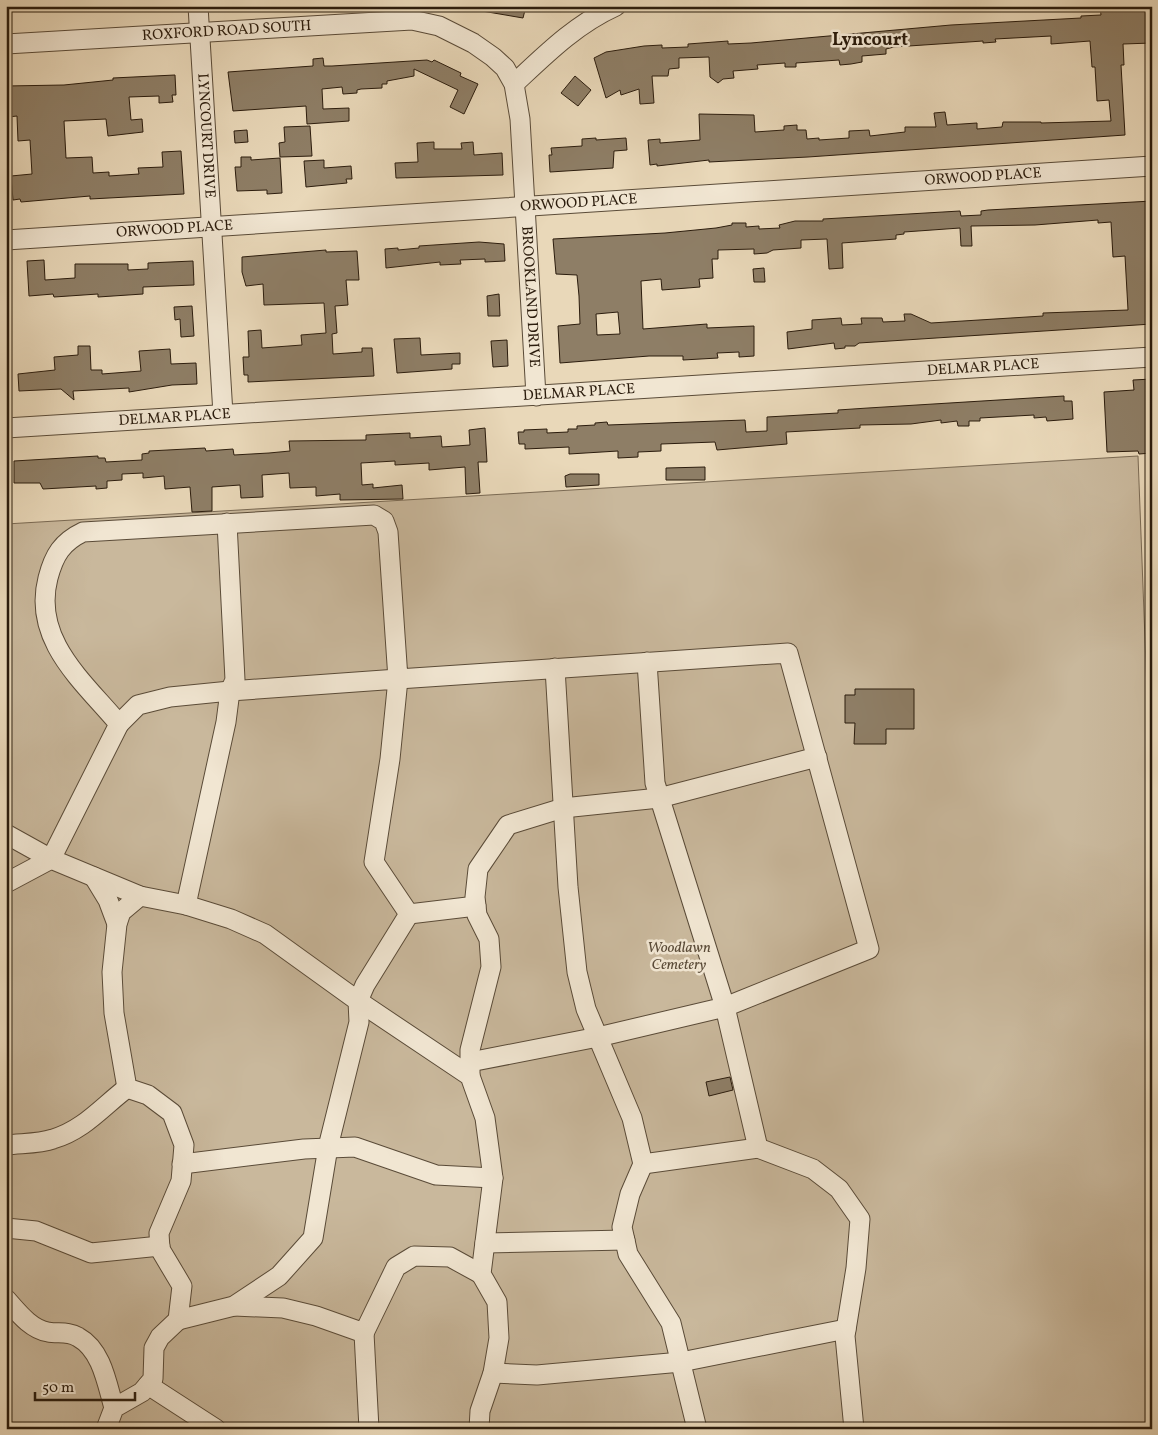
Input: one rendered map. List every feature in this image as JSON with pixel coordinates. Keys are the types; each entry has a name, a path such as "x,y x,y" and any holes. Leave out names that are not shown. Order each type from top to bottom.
{"street":[{"name":"LYNCOURT DRIVE","path":"198,6 223,414"},
{"path":"514,84 581,25 613,7"},
{"name":"ROXFORD ROAD SOUTH","path":"6,44 412,20 439,26 473,43 505,68 514,84"},
{"name":"BROOKLAND DRIVE","path":"514,84 520,119 536,396"},
{"name":"ORWOOD PLACE","path":"6,240 1152,166"},
{"name":"DELMAR PLACE","path":"6,428 1152,357"},
{"path":"119,724 60,654 47,627 44,593 57,551 70,538 84,532 374,515 384,521 388,532 398,678 390,759 374,862 409,914"},
{"path":"186,905 226,722 230,690 236,680 227,524"},
{"path":"6,834 51,858 140,896 186,905 231,919 265,934 358,1001 470,1069 725,1007 869,949 788,653 230,690 170,697 138,705 119,724 51,858 6,883"},
{"path":"647,662 655,783 725,1007 758,1148"},
{"path":"555,668 568,887 577,972 586,1009 632,1118 643,1164 630,1194 622,1227 628,1254 672,1323 697,1429"},
{"path":"481,1274 493,1178 485,1118 470,1069 470,1050 491,966 489,939 477,915 474,897 478,869 508,825 563,808 659,798 817,757"},
{"path":"94,876 108,900 117,924"},
{"path":"127,1088 114,1013 112,972 117,924 121,912 140,896"},
{"path":"409,914 476,906"},
{"path":"234,1306 274,1279 313,1238 328,1147 359,1022 358,1001 365,985 409,914"},
{"path":"6,1145 52,1140 72,1132 91,1119 107,1103 127,1088"},
{"path":"127,1088 148,1095 172,1113 184,1145 181,1181 159,1232 160,1246 182,1286 178,1320"},
{"path":"182,1164 328,1147 355,1147 436,1175 493,1178"},
{"path":"643,1164 758,1148 813,1169 839,1189 860,1219 856,1268 846,1329 854,1429"},
{"path":"7,1229 36,1231 91,1253 160,1246"},
{"path":"485,1243 625,1240"},
{"path":"370,1429 364,1333 396,1267 414,1256 450,1257 481,1274 497,1302 499,1338 493,1373 480,1411 479,1429"},
{"path":"274,1279 284,1308"},
{"path":"6,1299 34,1326 47,1332 69,1333 86,1343 98,1358 114,1408 106,1429"},
{"path":"114,1408 142,1392 153,1379 154,1348 160,1337 178,1320 234,1306 284,1308 316,1316 364,1333"},
{"path":"493,1373 537,1375 681,1362 846,1329"},
{"path":"148,1385 216,1429"}],"green space":[{"name":"Woodlawn Cemetery","path":"1138,456 1152,823 1152,1429 6,1429 6,524"}],"building":[{"path":"482,6 526,6 523,18 482,11"},
{"path":"1100,6 1152,6 1152,43 1123,44 1124,65 1121,65 1125,135 808,157 709,162 709,160 657,166 657,164 650,165 648,140 660,139 660,143 700,140 699,114 754,115 755,132 784,130 784,126 797,125 797,130 806,130 807,139 819,138 819,140 849,138 849,131 869,130 870,136 905,132 905,127 936,127 934,113 945,112 947,125 977,123 977,129 1002,127 1003,122 1111,121 1109,100 1097,101 1095,67 1092,67 1090,41 1051,44 1051,36 995,39 996,42 983,43 983,41 894,47 886,49 886,54 862,56 862,62 851,64 840,65 839,60 796,63 796,67 785,67 785,63 757,65 758,69 733,71 734,78 723,79 718,83 710,77 709,57 679,58 679,68 669,69 668,76 652,76 654,103 640,104 639,89 621,95 620,90 606,98 594,58 606,52 644,46 662,45 662,48 688,47 688,44 728,41 728,44 751,43 951,25 1081,18 1081,16 1101,15"},
{"path":"323,58 324,66 427,60 432,62 434,60 461,73 460,76 478,84 464,114 450,107 458,90 414,69 414,76 387,81 387,84 382,84 382,88 361,89 357,90 357,93 343,94 342,87 322,89 323,109 349,108 349,121 307,124 306,106 233,111 228,72 313,66 313,59"},
{"path":"175,75 176,95 172,95 173,102 159,103 159,96 129,97 131,120 142,119 143,132 108,136 106,119 64,121 66,158 92,157 93,173 109,172 109,176 139,174 138,168 163,167 162,152 181,151 184,194 90,199 90,196 21,202 20,199 13,200 11,176 32,174 30,140 18,141 17,116 8,117 6,112 6,86 64,85 113,80 113,78"},
{"path":"575,76 591,90 578,106 561,93"},
{"path":"310,126 312,156 280,157 279,143 285,142 284,127"},
{"path":"247,130 248,142 235,143 234,131"},
{"path":"596,138 596,140 626,138 627,150 614,151 613,168 550,172 549,155 552,155 551,148 582,146 582,139"},
{"path":"434,142 434,149 462,149 461,143 473,142 474,155 502,153 503,175 396,178 395,163 418,162 417,143"},
{"path":"241,157 251,157 251,160 280,158 282,193 267,194 267,190 237,191 235,167 241,167"},
{"path":"324,160 324,168 351,166 352,179 346,179 347,183 306,187 304,161"},
{"path":"1152,201 1152,324 859,343 855,346 835,349 834,343 788,349 787,332 812,329 812,320 841,318 842,325 862,324 861,318 882,318 883,322 905,321 904,314 911,314 931,323 1043,316 1043,313 1128,310 1125,256 1113,257 1111,222 1098,223 1098,220 1035,225 971,226 972,246 961,246 960,228 904,232 904,234 896,235 896,239 842,243 843,268 829,269 827,239 801,240 801,248 773,250 767,253 754,254 754,249 718,250 718,259 712,259 713,278 699,279 700,287 662,290 661,279 641,281 643,329 707,324 707,328 754,326 754,356 739,357 739,352 717,353 718,358 683,360 683,356 649,356 560,363 558,326 580,324 579,296 577,275 556,274 553,239 665,233 716,228 732,225 732,223 746,223 746,227 759,226 759,229 780,228 779,225 795,221 823,221 823,219 960,211 961,216 981,215 981,211","holes":["618,312 620,334 597,335 596,314"]},
{"path":"479,242 504,244 505,261 485,262 485,259 460,260 461,264 440,265 440,262 386,268 385,249 398,248 398,250 419,248 419,246"},
{"path":"326,250 326,252 357,251 359,280 346,280 348,305 335,306 337,333 332,334 333,354 362,352 362,348 372,348 374,376 248,382 248,375 244,375 243,357 249,357 248,331 261,330 262,348 302,345 301,335 326,333 324,303 264,305 263,284 246,286 242,272 242,257"},
{"path":"44,260 45,280 75,278 75,264 128,264 128,270 148,269 148,263 193,261 194,285 143,287 143,294 98,297 98,294 54,297 53,294 29,296 27,261"},
{"path":"764,268 765,282 754,282 753,269"},
{"path":"499,294 500,316 488,316 487,296"},
{"path":"192,306 194,336 181,337 180,319 175,320 174,307"},
{"path":"420,338 421,355 460,353 460,364 452,364 452,369 397,373 394,339"},
{"path":"507,340 508,366 493,367 491,341"},
{"path":"78,346 90,346 91,370 102,370 102,374 141,371 139,351 170,349 171,364 196,363 197,384 172,385 129,392 129,388 73,391 74,400 61,389 19,391 18,374 55,370 54,357 78,355"},
{"path":"1152,379 1152,453 1139,454 1138,451 1107,452 1104,392 1134,390 1133,380"},
{"path":"1064,396 1064,401 1072,401 1073,419 1047,421 1046,417 1034,418 1034,415 980,418 980,421 969,421 969,426 958,426 957,421 941,423 941,420 911,424 860,425 860,428 786,432 787,444 717,450 715,442 661,444 661,451 638,452 638,457 618,458 618,451 569,454 569,447 525,449 525,444 519,444 518,432 547,429 547,433 568,432 568,429 577,429 577,426 607,422 608,425 745,420 746,432 767,431 767,417 838,413 838,410"},
{"path":"485,428 487,462 478,462 480,493 466,494 465,467 429,470 429,463 395,465 395,461 361,463 362,485 373,484 373,488 402,485 403,499 340,500 340,494 316,496 316,487 290,488 289,473 262,475 263,497 241,498 240,485 212,487 212,511 192,512 190,487 165,489 164,476 143,478 143,473 122,474 122,480 107,481 107,488 96,489 96,486 43,489 40,483 14,483 14,461 98,456 98,458 105,458 106,462 142,460 142,454 149,453 149,451 205,448 206,451 233,449 234,455 269,453 290,451 289,441 366,440 366,435 410,433 410,438 441,436 442,447 470,445 469,430"},
{"path":"705,467 705,480 666,480 666,468"},
{"path":"570,474 599,474 599,485 566,487 565,476"},
{"path":"855,689 914,689 914,729 886,729 886,744 854,744 855,723 845,723 845,695 855,695"},
{"path":"730,1077 733,1090 709,1096 706,1082"}],"district":[{"name":"Lyncourt","path":"870,40"}]}
